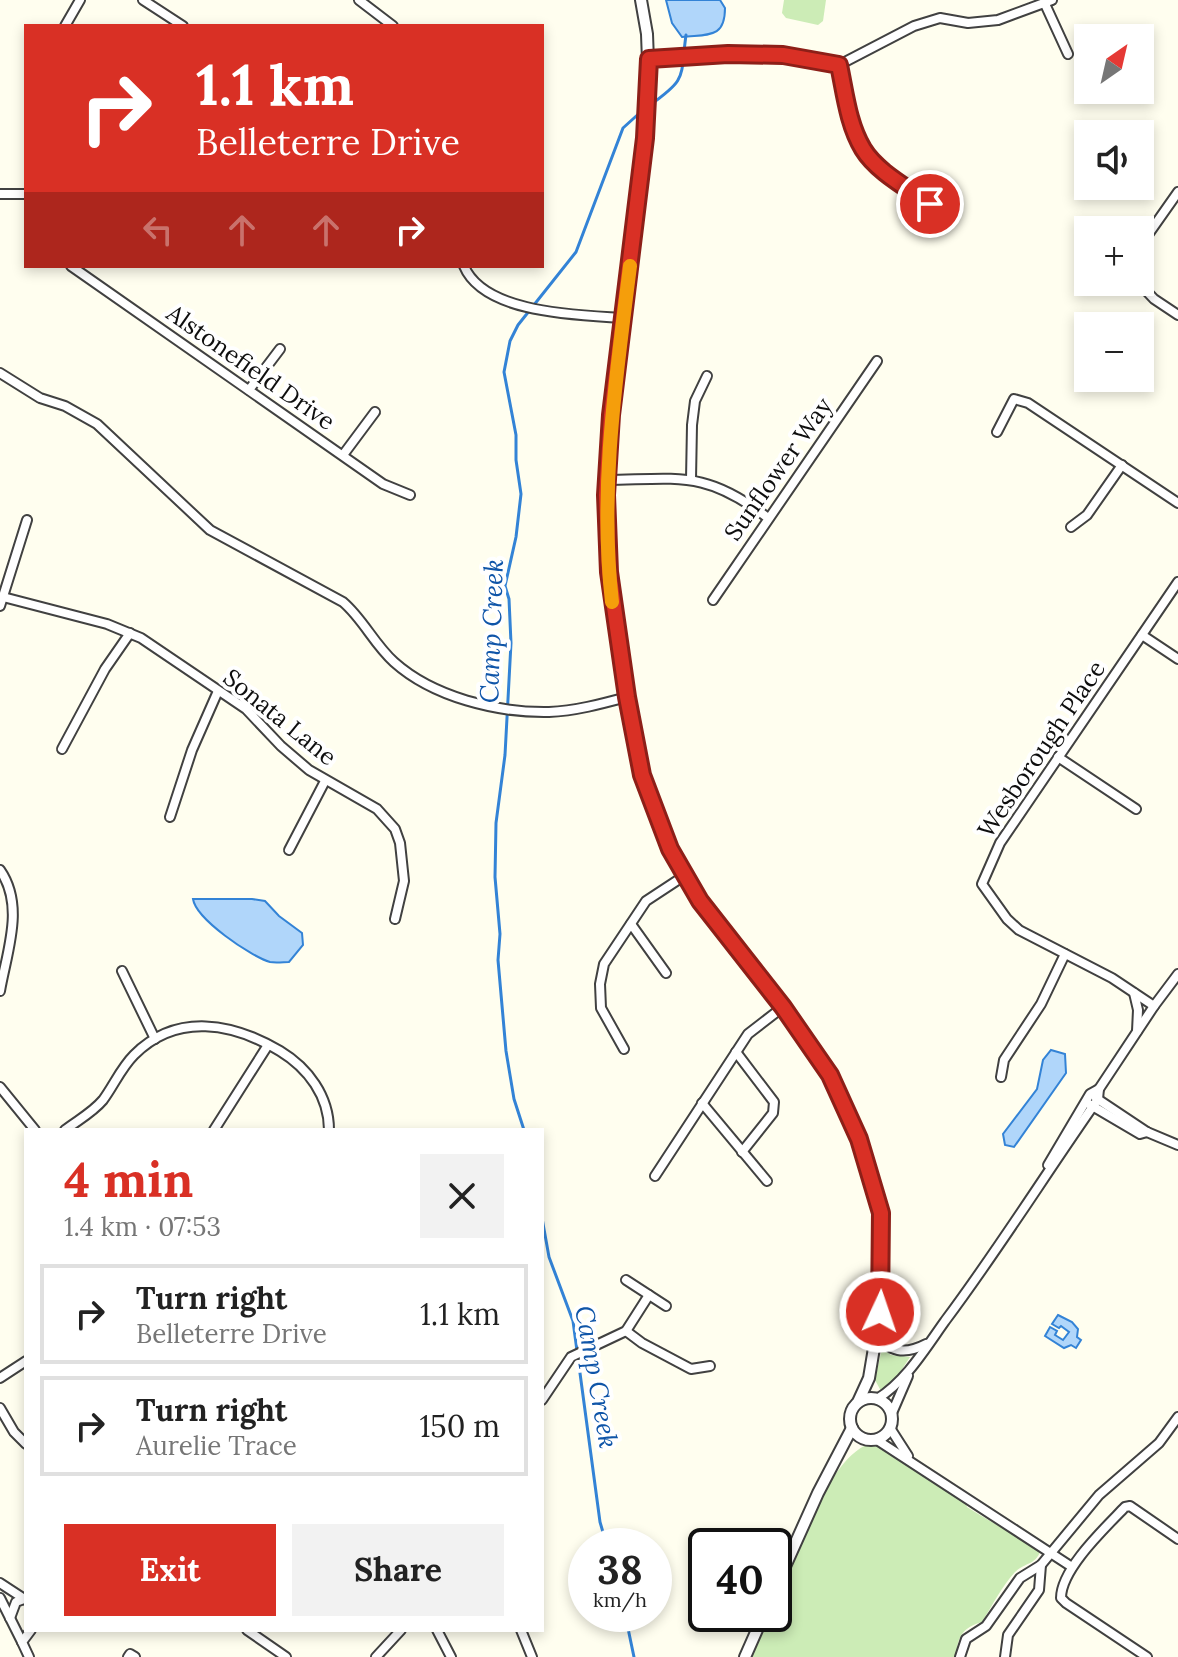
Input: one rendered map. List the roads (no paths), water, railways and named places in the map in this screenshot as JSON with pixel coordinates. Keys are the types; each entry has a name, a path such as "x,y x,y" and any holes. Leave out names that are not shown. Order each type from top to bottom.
{"street":[{"path":"66,24 80,0"},
{"path":"143,0 180,24"},
{"path":"359,0 390,24"},
{"path":"641,0 649,59 645,138 607,480 609,572 642,775 654,811 684,876 830,1075 859,1139 881,1213 883,1281 869,1378 851,1413 852,1428 792,1552"},
{"path":"649,59 728,54 783,55 839,65 914,26 940,18 968,23 998,20 1048,2 1068,54"},
{"path":"839,65 851,122 864,151 891,176 949,217"},
{"path":"1154,226 1178,192"},
{"path":"0,194 24,194"},
{"name":"Alstonefield Drive","path":"74,268 383,484 410,495"},
{"path":"465,268 489,292 519,306 623,318"},
{"path":"1151,296 1178,315"},
{"path":"249,390 280,349"},
{"name":"Sunflower Way","path":"713,600 877,361"},
{"path":"0,373 40,398 65,406 97,424 210,530 343,602 384,652 424,683 485,705 523,711 586,708 627,697"},
{"path":"691,479 695,401 707,376"},
{"path":"997,432 1014,399 1028,403 1178,503"},
{"path":"343,455 375,412"},
{"path":"1071,527 1087,515 1122,465"},
{"path":"607,480 691,479 709,483 731,493 768,518"},
{"path":"1,602 27,520"},
{"name":"Wesborough Place","path":"1154,1006 1112,978 1012,925 982,884 1000,843 1178,582"},
{"name":"Sonata Lane","path":"1,602 130,633 246,709 281,746 325,781 377,809 395,829 400,843 404,881 395,919"},
{"path":"62,749 105,669 130,633"},
{"path":"1142,635 1178,659"},
{"path":"170,817 192,750 218,691"},
{"path":"1058,757 1136,809"},
{"path":"289,850 325,781"},
{"path":"0,870 13,897 14,921 3,956 0,991"},
{"path":"624,1049 601,1008 600,984 604,964 646,901 684,876"},
{"path":"631,924 666,973"},
{"path":"1001,1077 1004,1060 1041,1004 1065,954"},
{"path":"122,971 155,1039"},
{"path":"1028,1201 1093,1098 1178,974"},
{"path":"1134,992 1138,1010 1136,1034"},
{"path":"655,1176 748,1034 783,1007"},
{"path":"68,1128 101,1102 127,1063 155,1039 187,1028 212,1026 249,1034 292,1059 310,1076 325,1104 329,1128"},
{"path":"215,1128 268,1045"},
{"path":"736,1052 774,1102 773,1113 742,1152"},
{"path":"1111,1071 1105,1087 1106,1095 1110,1104 1121,1114"},
{"path":"0,1087 33,1128"},
{"path":"1093,1098 1147,1132 1178,1145"},
{"path":"1093,1098 1109,1118"},
{"path":"858,1402 889,1392 913,1365 1078,1128 1093,1098"},
{"path":"702,1103 767,1181"},
{"path":"1078,1128 1095,1117 1109,1118 1140,1134 1147,1132"},
{"path":"626,1280 666,1306"},
{"path":"544,1397 571,1357 626,1331 649,1295"},
{"path":"878,1327 883,1342 896,1351 908,1352 930,1342"},
{"path":"626,1331 691,1369 710,1366"},
{"path":"0,1378 24,1362"},
{"path":"913,1365 892,1413 890,1428 917,1465"},
{"path":"869,1378 875,1398 886,1403 892,1413"},
{"path":"0,1408 14,1432 24,1442"},
{"path":"960,1657 966,1639 986,1626 1020,1578 1041,1565 1099,1495 1159,1443 1178,1417"},
{"path":"852,1428 917,1465 1072,1567"},
{"path":"830,1471 852,1448 890,1428"},
{"path":"1147,1657 1061,1598 1072,1567 1125,1507 1130,1506 1178,1539"},
{"path":"1005,1657 1007,1638 1039,1590 1041,1565"},
{"path":"0,1583 24,1599"},
{"path":"0,1598 29,1657"},
{"path":"10,1618 16,1602 24,1600"},
{"path":"22,1642 30,1632"},
{"path":"250,1632 286,1657"},
{"path":"376,1657 399,1632"},
{"path":"438,1632 451,1657"},
{"path":"522,1632 532,1657"},
{"path":"745,1657 756,1632"},
{"path":"128,1657 130,1654 135,1657"}],"water":[{"path":"666,0 720,0 725,8 722,25 707,35 682,37 672,23"},
{"path":"193,899 265,901 302,933 303,945 289,962 270,962 238,945 213,926"},
{"path":"1051,1050 1065,1054 1066,1073 1014,1147 1005,1145 1003,1134 1037,1089 1043,1060"},
{"path":"1058,1315 1078,1329 1077,1337 1081,1340 1076,1348 1071,1345 1064,1348 1045,1336 1050,1327 1063,1340 1069,1332 1052,1324"}],"waterway":[{"name":"Camp Creek","path":"650,105 677,82 682,69 686,35"},
{"name":"Camp Creek","path":"523,1128 514,1099 506,1051 495,877 496,823 505,755 511,643 509,599 505,586 516,537 521,494 516,435 504,372 510,341 518,325 576,252 623,128 644,109"},
{"name":"Camp Creek","path":"544,1229 549,1257 573,1321 602,1528"},
{"name":"Camp Creek","path":"629,1632 634,1657"}]}
